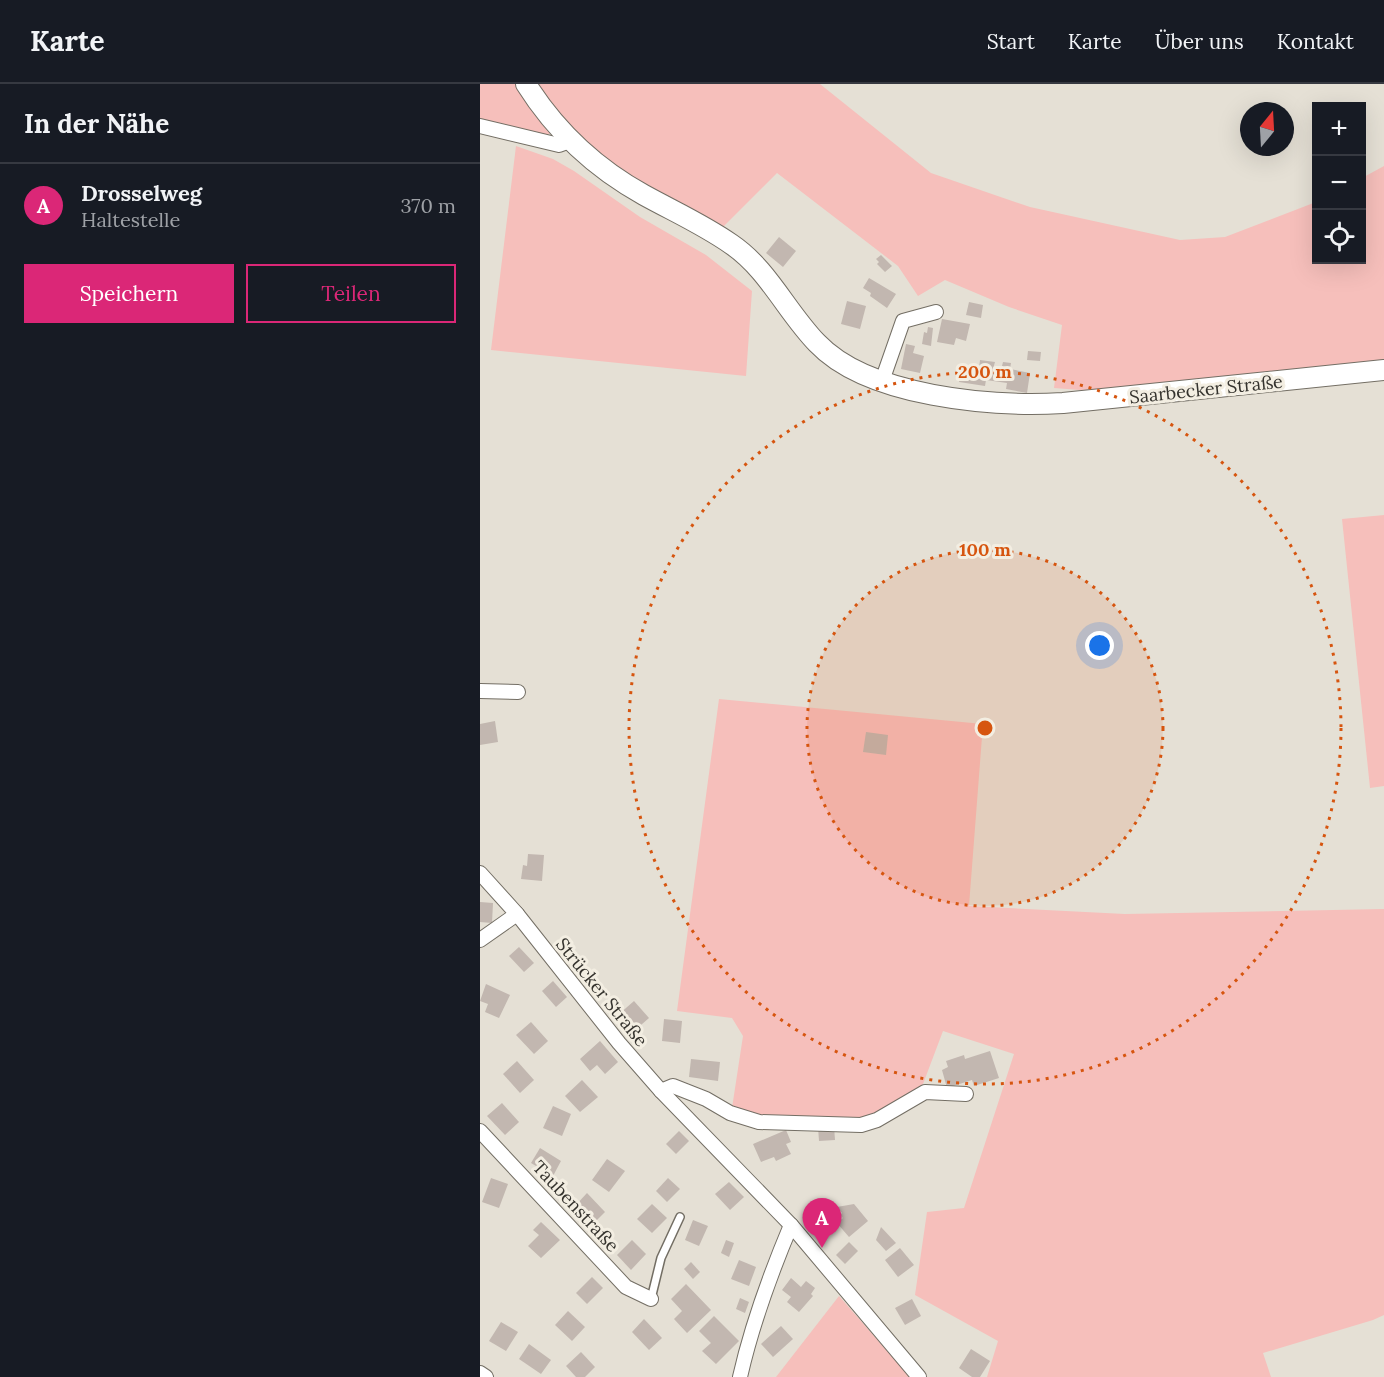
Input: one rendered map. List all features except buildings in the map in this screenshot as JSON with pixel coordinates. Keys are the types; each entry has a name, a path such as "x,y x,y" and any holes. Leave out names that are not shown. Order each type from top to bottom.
{"main road":[{"name":"Saarbecker Straße","path":"526,84 564,143 633,189 732,244 761,271 818,344 850,368 882,381 934,394 985,403 1028,405 1384,370"}],"street":[{"path":"480,126 564,143"},
{"path":"882,381 903,321 936,312"},
{"path":"480,691 518,692"},
{"name":"Strücker Straße","path":"480,873 517,914 619,1043 661,1091 791,1225 919,1377"},
{"path":"480,940 517,914"},
{"path":"661,1091 673,1086 706,1099 730,1113 759,1122 861,1125 877,1120 925,1092 966,1094"},
{"name":"Taubenstraße","path":"480,1131 626,1287 651,1299"},
{"path":"740,1377 749,1337 771,1273 791,1225"},
{"path":"480,1373 486,1377"}],"lane":[{"path":"651,1299 662,1258 680,1217"}],"shaded area":[{"path":"480,84 518,84 552,133 543,136 480,121"},
{"path":"534,84 820,84 931,173 1030,207 1180,240 1225,237 1312,204 1312,264 1366,264 1366,176 1384,166 1384,362 1156,388 1080,390 1054,388 1062,325 1009,307 945,280 918,296 898,266 777,173 723,227 641,183 575,138"},
{"path":"516,146 553,159 574,171 640,217 706,255 752,291 746,376 491,350"},
{"path":"1384,515 1384,786 1370,788 1342,519"},
{"path":"719,699 983,724 969,906 1125,914 1384,909 1384,1315 1263,1353 1271,1377 987,1377 998,1341 915,1295 927,1212 964,1208 1014,1054 943,1031 923,1084 875,1117 759,1117 732,1108 743,1036 732,1018 677,1011"},
{"path":"839,1296 910,1377 776,1377"}],"place":[{"name":"Drosselweg","path":"822,1248"}]}
